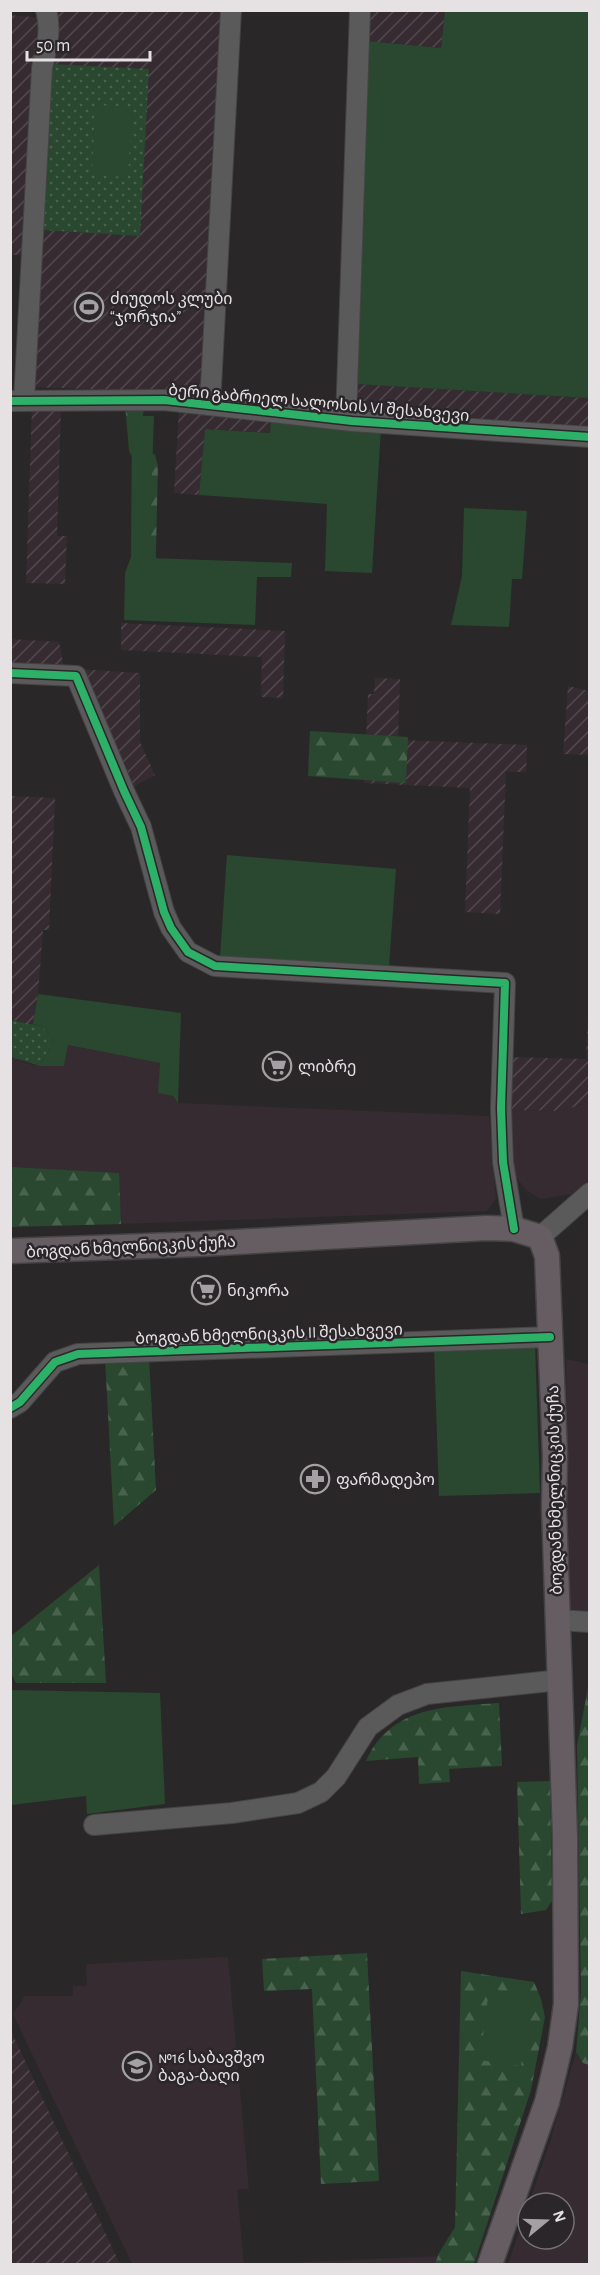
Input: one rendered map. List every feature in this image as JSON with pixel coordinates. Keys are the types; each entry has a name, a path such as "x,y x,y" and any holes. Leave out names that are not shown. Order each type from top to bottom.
{"main road":[{"name":"ბოგდან ხმელნიცკის ქუჩა","path":"10,1251 200,1244 486,1228 514,1229 540,1237 547,1256 555,1456 565,1837 566,2004 560,2047 548,2102 490,2265"}],"street":[{"path":"17,401 42,68 49,35 46,10"},
{"path":"210,405 231,10"},
{"path":"346,420 360,10"},
{"name":"ბერი გაბრიელ სალოსის VI შესახვევი","path":"17,401 164,400 346,420 590,437"},
{"path":"10,673 76,676 141,827 167,920 189,952 200,959 215,966 505,983 501,1108 503,1162 514,1229"},
{"path":"540,1237 590,1193"},
{"name":"ბოგდან ხმელნიცკის II შესახვევი","path":"10,1408 20,1402 55,1362 78,1354 550,1337"},
{"path":"558,1620 590,1622"},
{"path":"94,1826 232,1813 298,1803 321,1792 336,1777 368,1727 398,1705 427,1694 560,1680"}],"shaded area":[{"path":"57,10 223,11 204,393 32,387 40,230 140,236 50,64 54,12"},
{"path":"367,11 445,11 441,48 367,41"},
{"path":"10,15 42,18 27,255 11,255"},
{"path":"356,384 589,398 589,432 354,414"},
{"path":"32,407 61,407 57,536 67,536 65,584 26,583"},
{"path":"179,409 271,418 270,433 205,429 199,495 174,493"},
{"path":"121,623 285,631 283,698 261,697 262,657 121,650"},
{"path":"10,639 59,642 64,669 11,668"},
{"path":"79,669 140,673 140,742 155,775 131,788"},
{"path":"375,678 400,679 398,740 527,745 526,772 506,772 500,914 465,912 470,788 364,783 368,694 374,694"},
{"path":"568,686 589,691 589,755 563,754"},
{"path":"10,796 55,798 49,930 43,930 33,1024 11,1020"},
{"path":"589,991 589,1101 563,1111 508,1110 511,1057 586,1059"},
{"path":"68,1045 160,1063 173,1096 179,1103 489,1116 496,1199 487,1211 121,1224 118,1173 11,1168 11,1057 32,1065 64,1066"},
{"path":"589,1101 589,1181 571,1194 541,1199 527,1191 515,1176 508,1110 563,1111"},
{"path":"566,1359 589,1364 589,1613 569,1612"},
{"name":"№16 საბავშვო ბაგა-ბაღი","path":"228,1957 249,2189 237,2189 244,2264 132,2264 13,2014 25,1996 73,1996 73,1986 87,1986 86,1964"},
{"path":"11,2031 120,2264 11,2264"},
{"path":"576,2052 583,2063 589,2065 589,2264 508,2264 516,2241 516,2251 576,2251 576,2191 533,2191"},
{"path":"439,2256 439,2264 261,2264"}],"green space":[{"path":"445,11 589,11 589,398 356,384 367,41 441,48"},
{"path":"50,64 149,69 140,236 40,230"},
{"path":"95,105 132,107 128,177 92,175"},
{"path":"125,404 144,410 142,419 146,450 155,455 158,466 155,589 150,598 136,464 129,451"},
{"path":"132,416 154,416 149,558 292,563 291,577 257,577 255,625 124,620 125,573 131,557"},
{"path":"271,418 381,428 372,573 325,571 327,504 199,495 205,429 270,433"},
{"path":"464,508 527,511 522,579 512,579 509,627 451,625 462,576"},
{"path":"310,731 408,737 406,783 308,776"},
{"path":"227,855 396,869 389,966 220,957"},
{"path":"38,994 181,1013 178,1103 173,1096 158,1093 160,1063 68,1045 64,1066 40,1066 54,1040 42,1026 33,1024"},
{"path":"10,1020 42,1026 54,1040 40,1066 11,1057"},
{"path":"11,1167 119,1173 121,1224 11,1227"},
{"path":"535,1344 540,1493 439,1496 434,1347"},
{"path":"149,1357 156,1490 114,1526 105,1359"},
{"path":"99,1565 106,1683 16,1683 11,1673 11,1636"},
{"path":"589,1683 590,2065 583,2063 576,2052 581,1992 577,1745"},
{"path":"10,1690 160,1693 165,1804 87,1814 86,1796 11,1805"},
{"path":"499,1703 502,1766 449,1769 450,1782 419,1784 418,1757 366,1761 377,1743 390,1729 405,1719 440,1708"},
{"path":"550,1781 552,1901 546,1910 521,1914 517,1782"},
{"path":"367,1953 379,2181 321,2184 312,1989 264,1991 262,1959"},
{"path":"461,1971 534,1982 545,2017 531,2090 474,2264 435,2264 455,2227"},
{"path":"489,1989 530,1995 521,2066 480,2060"}],"cycle path":[{"path":"10,401 164,400 352,421 590,437"},
{"path":"10,673 76,676 141,827 164,912 171,928 188,952 215,966 505,983 501,1108 503,1162 514,1229"},
{"path":"10,1408 20,1402 55,1362 78,1354 550,1337"}],"place":[{"name":"ძიუდოს კლუბი “ჯორჯია”","path":"89,307"},
{"name":"ლიბრე","path":"277,1066"},
{"name":"ნიკორა","path":"206,1290"},
{"name":"ფარმადეპო","path":"315,1479"},
{"name":"№16 საბავშვო ბაგა-ბაღი","path":"137,2066"}]}
